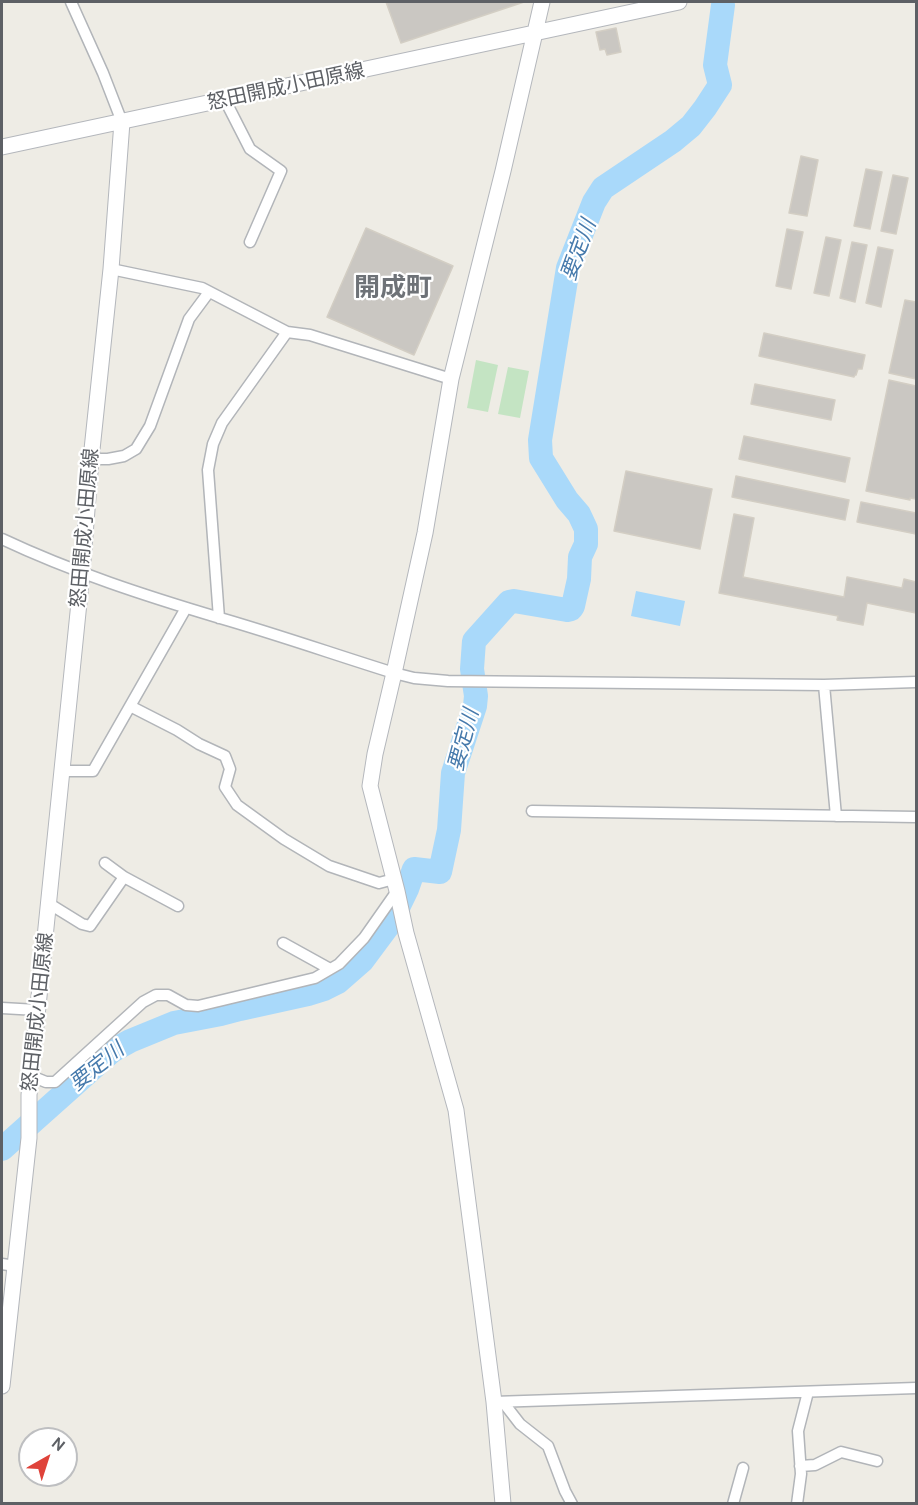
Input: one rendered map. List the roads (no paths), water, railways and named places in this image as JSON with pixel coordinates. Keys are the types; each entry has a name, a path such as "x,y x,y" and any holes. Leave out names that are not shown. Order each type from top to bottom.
{"main road":[{"path":"503,1503 498,1402 456,1110 406,933 370,786 375,754 425,533 451,379 542,2"},
{"name":"怒田開成小田原線","path":"2,1386 8,1265 29,1138 31,1076 37,1010 82,573 91,459 111,269 122,122 679,2"},
{"path":"2,147 122,122"}],"street":[{"path":"71,2 122,122"},
{"path":"225,100 250,149 281,171 250,242"},
{"path":"111,269 202,288 287,332 310,335 451,379"},
{"path":"91,459 124,456 136,449 150,426 189,319 209,292"},
{"path":"219,618 208,470 213,444 222,423 287,332"},
{"path":"2,539 82,573 186,608 414,678 468,682 824,685 916,682"},
{"path":"62,771 93,771 186,608"},
{"path":"824,685 836,816"},
{"path":"31,1076 46,1082 55,1082 143,1002 156,995 168,995 186,1005 198,1006 315,978 339,964 364,938 396,885 379,883 329,866 284,839 237,805 225,787 230,769 225,756 130,706"},
{"path":"532,811 916,817"},
{"path":"105,863 124,877 178,906"},
{"path":"48,903 82,924 90,926 124,877"},
{"path":"284,943 330,969"},
{"path":"2,1012 37,1010"},
{"path":"498,1402 916,1388"},
{"path":"797,1503 801,1474 798,1431 808,1392"},
{"path":"498,1402 520,1424 548,1446 572,1503"},
{"path":"800,1466 815,1465 841,1452 878,1461"},
{"path":"733,1503 743,1468"}],"water":[{"path":"636,591 685,601 680,626 631,616"}],"waterway":[{"name":"要定川","path":"2,1149 112,1051 130,1041 174,1023 308,994 338,982 362,961 391,922 414,869 440,872 449,830 453,773 475,706 476,696 472,669 474,641 509,602 571,609 579,579 580,557 586,544 586,529 579,514 567,500 541,458 540,440 568,268 594,202 603,188 673,141 691,126 720,85 715,65 723,5"}],"district":[{"name":"開成町","path":"393,288"}]}
